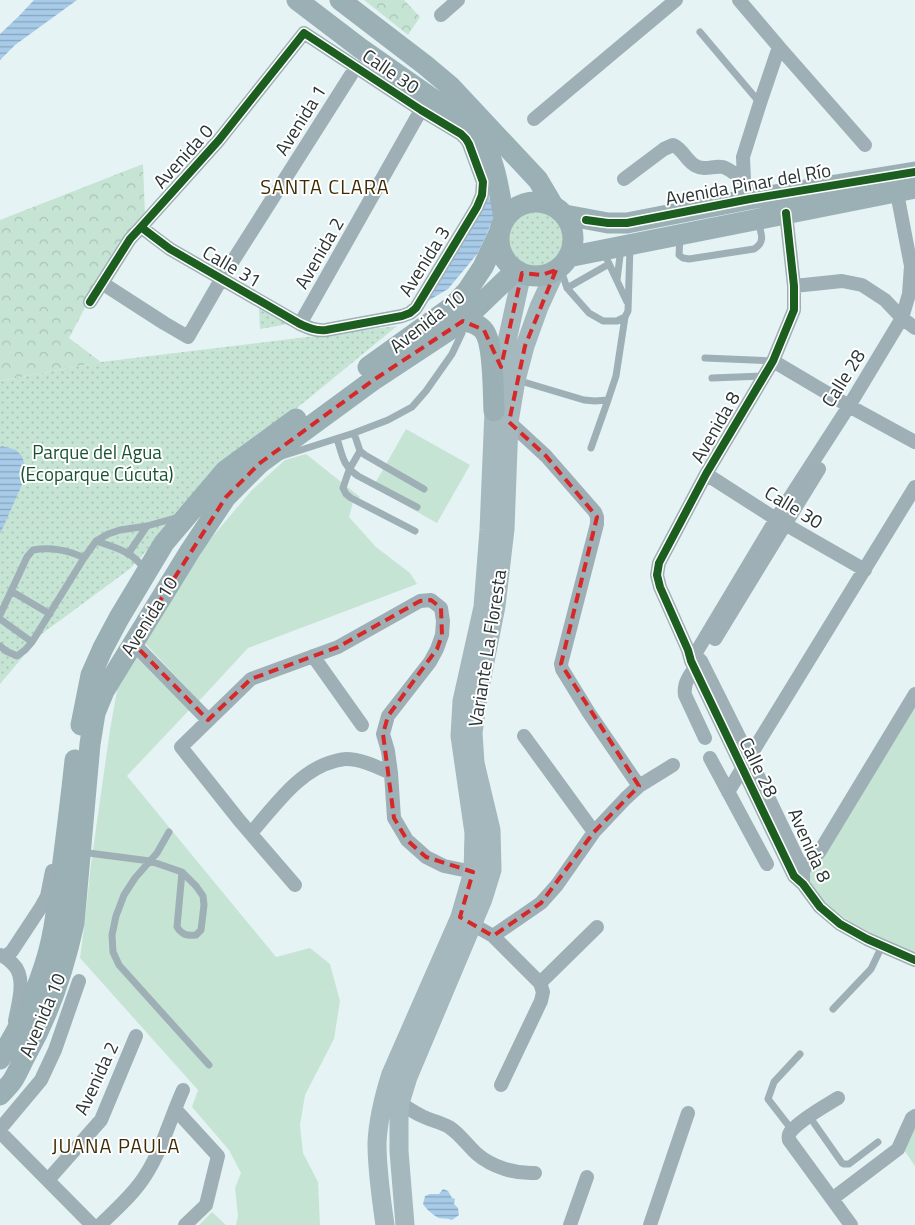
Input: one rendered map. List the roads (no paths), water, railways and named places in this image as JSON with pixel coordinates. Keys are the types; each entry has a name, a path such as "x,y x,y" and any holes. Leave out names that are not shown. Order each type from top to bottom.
{"main road":[{"path":"297,0 358,58 424,102 457,116 482,140 493,164 502,226 499,246 509,265 519,272 534,276 563,270 572,249 573,236 569,223 538,180 450,86 340,0"},
{"name":"Avenida Pinar del Río","path":"559,211 608,223 627,223 746,189 915,172"},
{"name":"Avenida Pinar del Río","path":"563,270 616,251 680,234 905,191"},
{"path":"502,226 514,208 527,203 541,202 559,211"},
{"path":"608,223 602,227 599,237 616,251"},
{"name":"Avenida 10","path":"5,1051 30,1004 45,966 55,920 75,758 91,675 119,618 146,572 164,543 225,471 266,453 372,380 417,342 468,291 483,267 502,226"},
{"name":"Variante La Floresta","path":"385,1225 377,1141 384,1095 391,1074 467,921 483,899 492,870 491,830 475,763 473,733 496,606 505,528 501,416 516,380 528,338 540,308 563,270"},
{"name":"Avenida 10","path":"417,342 463,321 519,272"},
{"name":"Variante La Floresta","path":"405,1225 399,1151 398,1114 400,1103 467,921 473,872 474,833 460,736 462,701 483,607 501,416 505,350 519,272"},
{"path":"463,321 474,323 484,330 489,341 501,416"},
{"name":"Avenida 10","path":"0,1095 12,1082 46,1015 59,981 67,952 74,923 90,744 95,713 104,691 190,551 226,497 266,453"}],"street":[{"path":"440,15 458,0"},
{"path":"534,119 676,0"},
{"path":"739,0 865,145"},
{"name":"Calle 30","path":"304,33 358,58"},
{"name":"Avenida 0","path":"90,302 130,239 219,140 304,33"},
{"path":"746,189 744,150 779,47"},
{"name":"Avenida 1","path":"102,283 188,337 222,278 358,58"},
{"name":"Calle 30","path":"424,102 461,134"},
{"name":"Avenida 2","path":"305,326 424,102"},
{"name":"Avenida 3","path":"305,326 326,330 392,318 410,313 416,308 477,207 482,195 483,182 469,144 461,134"},
{"path":"624,179 672,145 678,147 692,164 698,167 706,169 723,167 746,189"},
{"path":"905,191 915,252"},
{"name":"Calle 28","path":"905,191 911,266 909,294 910,323"},
{"name":"Avenida 8","path":"786,213 794,286 794,310 773,361 706,474 660,563 657,575 660,587 694,659 800,877 820,907 840,924 867,939 915,960"},
{"name":"Calle 31","path":"141,226 170,249 305,326"},
{"path":"794,286 842,281 862,286 885,300 910,323"},
{"name":"Calle 28","path":"705,738 684,688 694,659 852,408 910,323 915,304"},
{"path":"773,361 852,408 915,442"},
{"path":"501,416 546,456 597,517 597,524 561,664 562,669 589,713 639,786"},
{"name":"Calle 30","path":"706,474 865,570"},
{"path":"728,792 915,487"},
{"path":"295,885 181,747 251,679 338,647 420,601 431,600 441,608 443,621 442,635 437,650 430,662 388,716 383,734 391,773 394,818 407,840 426,857 444,866 473,872"},
{"path":"133,643 208,720"},
{"path":"313,656 362,725"},
{"path":"800,877 820,851 915,694"},
{"path":"524,736 594,832"},
{"path":"251,833 290,789 310,772 327,763 346,758 365,762 391,773"},
{"path":"710,758 767,864"},
{"path":"493,936 541,903 557,885 594,832 626,798 639,786 673,764"},
{"path":"5,1051 20,995 20,979 18,968 3,956 12,951 47,896 58,835 68,820"},
{"path":"467,921 493,936 540,983 543,992 541,1001 502,1085"},
{"path":"540,983 596,927"},
{"path":"79,981 55,1050 41,1080 0,1130 92,1225"},
{"name":"Avenida 2","path":"48,1180 101,1120 136,1036"},
{"path":"100,1225 133,1192 145,1176 157,1154 183,1090"},
{"path":"838,1098 809,1116 792,1130 788,1136 851,1225"},
{"path":"400,1103 420,1116 448,1127 487,1161 514,1172 534,1173"},
{"path":"175,1109 218,1156 206,1205 185,1225"},
{"path":"650,1225 688,1113"},
{"path":"832,1199 898,1149 912,1118 915,1116"},
{"path":"570,1225 587,1177"}],"lane":[{"path":"700,32 760,102"},
{"path":"680,234 679,255 683,258 689,259 754,249 759,246 762,238 758,219"},
{"path":"616,251 563,270 589,313 603,321 618,321 625,317"},
{"path":"616,251 617,280 628,305"},
{"path":"616,251 617,280"},
{"path":"591,448 616,376 625,317 628,311 616,251"},
{"path":"266,453 337,439 388,420 412,407 426,391 452,354 462,333 463,321"},
{"path":"705,358 773,361"},
{"path":"712,378 763,376"},
{"path":"516,380 584,400 608,400"},
{"path":"354,433 360,451 424,489"},
{"path":"337,439 344,462 349,470 417,508"},
{"path":"360,451 349,470 343,488 346,494 415,531"},
{"path":"0,646 17,656 25,650 96,541 120,530 147,526 188,514"},
{"path":"128,554 147,526"},
{"path":"96,541 128,554 139,561 146,572"},
{"path":"0,615 26,558 33,550 44,548 59,550 84,558"},
{"path":"11,591 50,614"},
{"path":"0,619 32,642"},
{"path":"169,832 157,853 135,878 124,895 116,916 112,935 113,952 120,966 209,1065"},
{"path":"81,852 150,860 182,872 203,896 204,905 201,930 196,935 188,936 180,932 177,927 182,872"},
{"path":"833,1009 871,969 882,946"},
{"path":"792,1130 768,1099 774,1082 800,1054"},
{"path":"809,1116 844,1164 849,1164 878,1142"}],"water":[{"path":"34,0 77,0 15,45 0,60 0,34"},
{"path":"488,196 497,211 478,253 448,289 421,305"},
{"path":"0,447 16,450 22,456 25,466 25,478 0,534"},
{"path":"443,1189 448,1191 452,1198 455,1199 454,1204 458,1208 459,1215 452,1220 437,1217 423,1204 425,1196 439,1194"}],"district":[{"name":"SANTA CLARA","path":"325,187"},
{"name":"JUANA PAULA","path":"116,1146"}],"park label":[{"name":"Parque del Agua (Ecoparque Cúcuta)","path":"97,463"}]}
